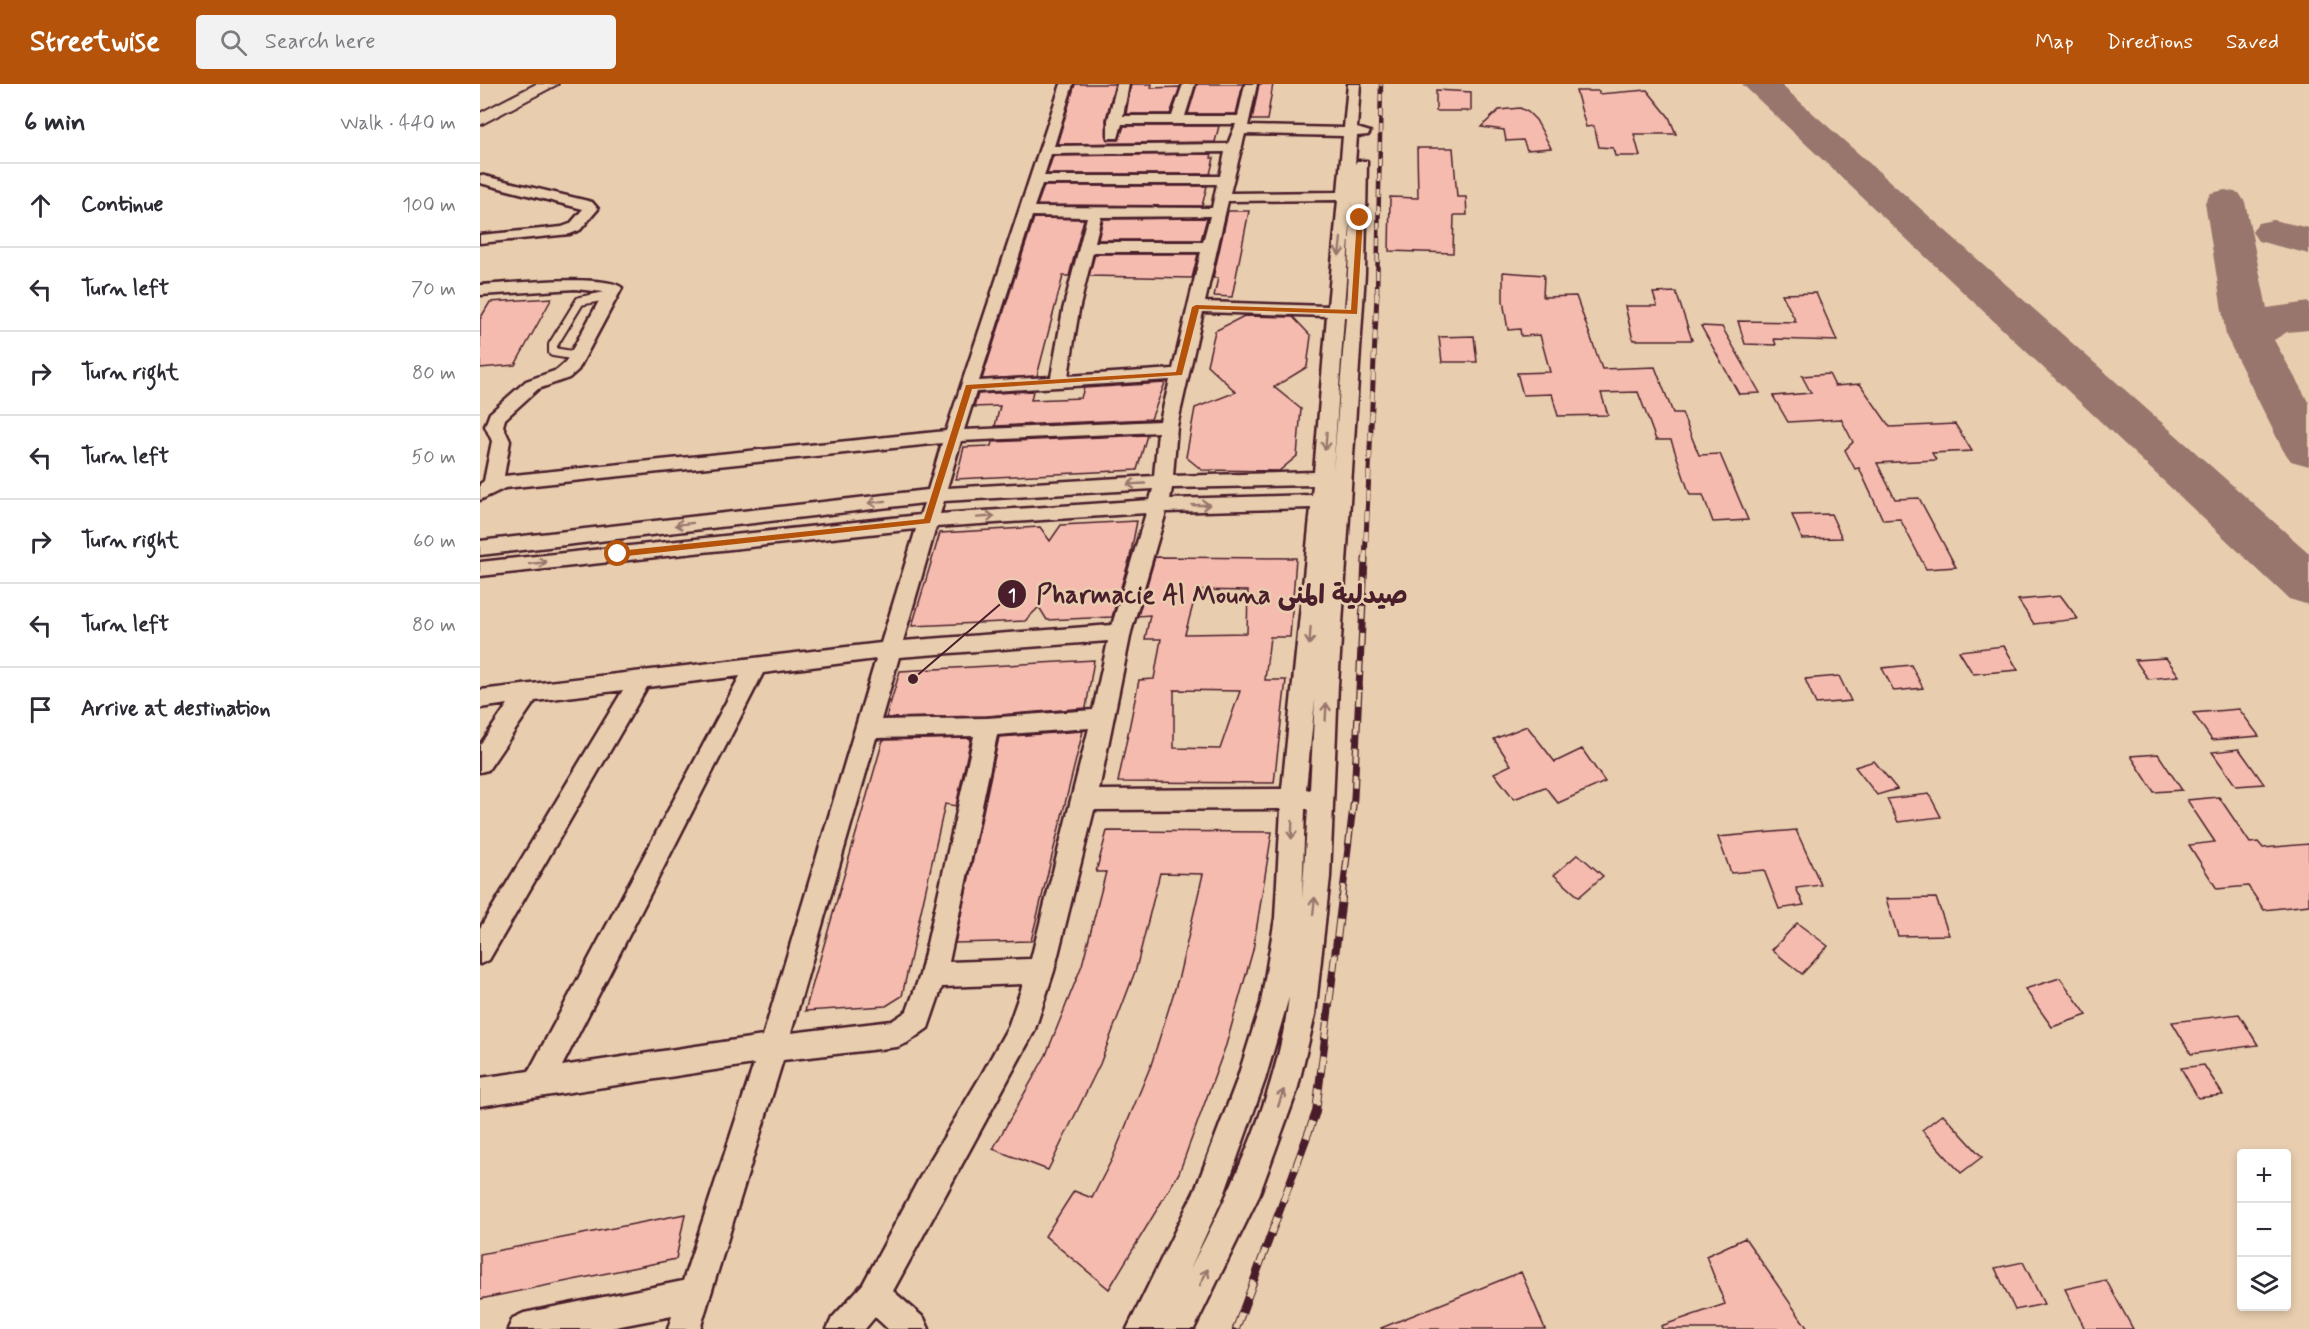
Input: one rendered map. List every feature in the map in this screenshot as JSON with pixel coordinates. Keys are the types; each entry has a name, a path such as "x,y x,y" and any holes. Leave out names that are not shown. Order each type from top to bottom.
{"main road":[{"path":"480,120 549,84"}],"street":[{"path":"684,1329 772,1048 953,436 1067,84"},
{"path":"1110,151 1123,84"},
{"path":"1178,120 1189,84"},
{"path":"843,1329 874,1295 930,1190 1020,1032 1041,971 1084,800 1120,632 1163,482 1168,426 1251,84"},
{"path":"1143,1329 1157,1305 1209,1195 1251,1080 1275,1003 1288,918 1293,801 1309,651 1332,478 1357,132 1354,84"},
{"path":"1357,132 1368,84"},
{"path":"1115,120 1178,120 1238,133"},
{"path":"1045,150 1110,151 1238,133 1357,132"},
{"path":"480,178 587,205 591,209 575,227 566,231 480,239"},
{"path":"1036,180 1223,196 1353,196"},
{"path":"1026,210 1095,213 1223,196"},
{"path":"1059,381 1071,310 1095,213"},
{"path":"1087,247 1212,247"},
{"path":"480,290 575,284 613,287 611,295 578,356 566,372 532,385 496,417 494,426 501,441 487,489 953,436 1168,426"},
{"path":"1196,307 1345,312"},
{"path":"969,387 1180,374"},
{"path":"480,548 935,495 1163,482 1332,478"},
{"path":"480,569 927,521 1156,506 1330,501"},
{"path":"1178,1329 1243,1198 1283,1091 1301,1015 1317,877 1330,501"},
{"path":"480,699 889,650 1120,632"},
{"path":"538,1083 756,666"},
{"path":"480,952 641,680"},
{"path":"480,763 528,693"},
{"path":"865,729 987,727 1103,718"},
{"path":"480,1092 772,1048 897,1034 918,1019 933,975 987,727"},
{"path":"1084,800 1293,801 1321,797"},
{"path":"933,975 1041,971"},
{"path":"524,1329 695,1295"},
{"path":"874,1295 913,1329"}],"lane":[{"path":"578,356 552,352 553,345 580,301 611,295"}],"building":[{"path":"1075,84 1115,84 1106,119 1108,140 1119,140 1124,126 1219,126 1215,142 1057,144"},
{"path":"1131,84 1152,84 1151,88 1180,87 1170,114 1126,114"},
{"path":"1197,84 1243,84 1236,114 1188,114"},
{"path":"1259,84 1273,84 1267,120 1252,120"},
{"path":"1436,90 1471,92 1471,111 1436,111"},
{"path":"1647,90 1669,117 1676,134 1634,134 1640,156 1615,156 1613,148 1599,147 1594,126 1586,127 1576,91 1599,91 1599,94"},
{"path":"1520,108 1536,120 1551,148 1527,150 1523,140 1506,141 1504,130 1481,127 1499,110"},
{"path":"1417,148 1453,148 1457,197 1466,197 1467,215 1454,215 1453,253 1389,251 1390,197 1418,198"},
{"path":"1212,154 1211,158 1214,158 1210,174 1047,174 1053,156"},
{"path":"1044,186 1207,186 1202,206 1037,205"},
{"path":"1228,211 1249,211 1232,297 1214,296 1218,278 1213,278"},
{"path":"1034,218 1084,219 1069,276 1063,276 1037,376 982,379"},
{"path":"1207,218 1201,240 1098,240 1103,219"},
{"path":"1095,254 1198,254 1192,278 1089,276"},
{"path":"1503,272 1544,275 1543,297 1576,296 1602,369 1655,367 1673,413 1682,413 1699,455 1720,454 1748,520 1713,522 1703,495 1690,495 1671,440 1656,440 1638,392 1601,393 1608,415 1558,416 1552,394 1523,395 1517,373 1550,372 1540,335 1521,336 1520,329 1508,330 1503,301"},
{"path":"1676,292 1692,340 1633,340 1625,306 1657,306 1653,293"},
{"path":"1816,293 1837,341 1774,339 1776,345 1745,344 1738,321 1796,322 1782,294"},
{"path":"552,298 515,365 480,368 480,319 490,302"},
{"path":"1244,316 1293,317 1311,336 1307,367 1274,387 1301,409 1297,456 1279,471 1202,470 1186,457 1195,408 1236,392 1207,365 1215,331"},
{"path":"1701,326 1722,327 1760,393 1739,394"},
{"path":"1474,336 1477,362 1442,362 1439,337"},
{"path":"1829,374 1835,386 1860,384 1890,427 1955,424 1972,451 1932,453 1936,460 1877,463 1895,499 1919,498 1956,567 1926,569 1900,519 1883,520 1859,468 1855,469 1845,450 1853,442 1841,419 1788,422 1773,396 1811,393 1802,376"},
{"path":"1165,383 1151,419 995,426 1000,406 974,407 978,394 1033,391 1031,400 1081,398 1084,388"},
{"path":"1147,435 1137,470 956,479 964,447 991,446 992,442"},
{"path":"1831,514 1842,538 1802,539 1792,515"},
{"path":"1137,521 1130,557 1112,617 1047,620 1039,607 1025,621 912,626 940,533 1040,527 1050,541 1061,525"},
{"path":"1155,557 1296,558 1290,637 1270,637 1265,680 1286,680 1274,783 1118,782 1139,680 1154,679 1161,639 1145,639 1150,615 1138,616","holes":["1197,590 1248,591 1247,633 1185,634","1174,690 1240,691 1220,749 1174,748"]},
{"path":"2061,596 2078,619 2034,624 2018,600"},
{"path":"2004,646 2018,670 1973,674 1959,651"},
{"path":"2166,658 2179,676 2148,679 2135,660"},
{"path":"1094,660 1086,708 987,716 886,718 900,671"},
{"path":"1911,665 1923,688 1894,691 1882,668"},
{"path":"1839,676 1851,701 1816,704 1805,679"},
{"path":"2239,709 2259,736 2212,740 2193,713"},
{"path":"1527,726 1555,762 1582,749 1605,782 1558,803 1545,787 1514,799 1494,773 1511,765 1494,739"},
{"path":"1083,731 1031,941 955,943 999,737"},
{"path":"971,738 956,806 945,804 902,996 886,1006 805,1011 883,740"},
{"path":"2239,749 2264,784 2236,786 2212,752"},
{"path":"2158,754 2182,790 2154,792 2131,756"},
{"path":"1874,761 1897,789 1877,795 1855,767"},
{"path":"1929,794 1941,817 1898,822 1887,799"},
{"path":"2219,797 2250,843 2258,842 2263,848 2309,844 2309,905 2264,910 2248,886 2217,889 2189,845 2215,842 2187,800"},
{"path":"1796,830 1821,885 1796,888 1804,905 1779,909 1764,870 1731,873 1718,837"},
{"path":"1107,831 1272,832 1253,950 1226,1045 1179,1173 1109,1289 1045,1236 1074,1191 1092,1198 1112,1159 1151,1065 1179,976 1203,874 1160,873 1136,969 1100,1064 1048,1170 993,1149 1046,1055 1082,965 1106,872 1096,872"},
{"path":"1578,854 1603,876 1579,897 1554,875"},
{"path":"1936,898 1949,935 1898,936 1886,899"},
{"path":"1797,923 1828,946 1802,974 1772,950"},
{"path":"2060,978 2087,1015 2052,1027 2025,989"},
{"path":"2239,1014 2258,1045 2191,1054 2172,1022"},
{"path":"2204,1065 2223,1095 2198,1098 2181,1068"},
{"path":"1943,1114 1982,1157 1961,1173 1922,1130"},
{"path":"685,1214 676,1259 480,1299 480,1254"},
{"path":"1745,1238 1808,1329 1662,1329 1661,1326 1725,1304 1706,1256"},
{"path":"2023,1262 2044,1304 2015,1310 1995,1268"},
{"path":"1521,1272 1545,1329 1381,1328"},
{"path":"2106,1280 2133,1329 2085,1329 2065,1289"}],"taxiway":[{"path":"1759,84 2309,585"},
{"path":"2225,202 2249,336"},
{"path":"2273,232 2309,241"},
{"path":"2249,336 2275,320 2309,316"},
{"path":"2249,336 2309,450"}],"railway":[{"path":"1377,294 1381,84"},
{"path":"1365,561 1377,293"},
{"path":"1342,899 1354,798 1365,559"},
{"path":"1236,1329 1316,1112 1342,898"}],"place":[{"name":"Pharmacie Al Mouna صيدلية المنى","path":"913,679"}],"route":[{"path":"618,554 927,521 969,387 1180,374 1196,307 1355,312 1360,218"}]}
